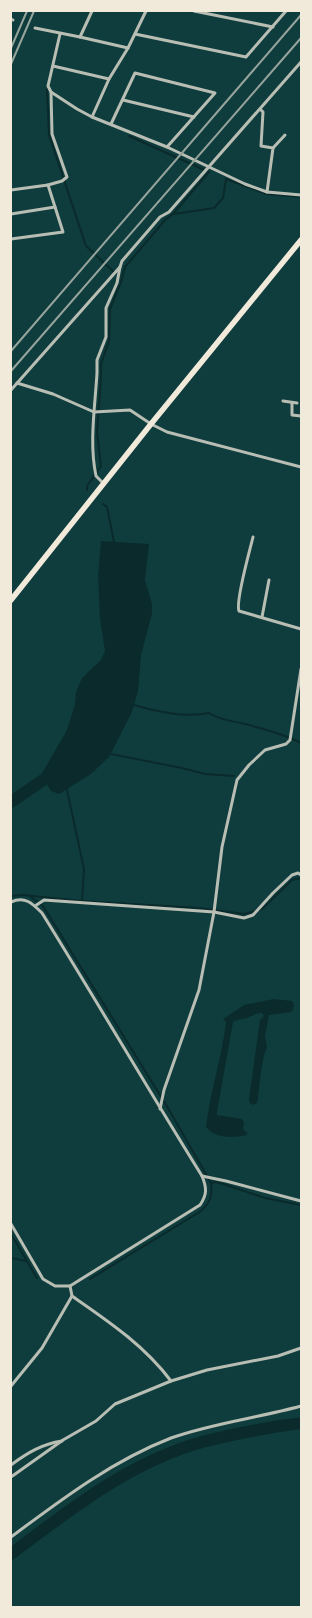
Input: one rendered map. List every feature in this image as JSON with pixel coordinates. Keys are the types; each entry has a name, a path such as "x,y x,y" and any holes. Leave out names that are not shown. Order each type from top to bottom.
{"highway":[{"path":"11,600 151,424 301,240"}],"street":[{"path":"80,37 92,11"},
{"path":"92,116 109,79 128,48 146,11"},
{"path":"194,11 273,27"},
{"path":"135,34 246,57 286,11"},
{"path":"35,28 128,48"},
{"path":"11,190 48,185 63,180 67,177 52,134 51,92 48,86 60,34"},
{"path":"104,484 96,476 95,472 93,430 97,373 96,364 106,336 106,308 118,277 122,261 160,217 169,212 301,62"},
{"path":"52,66 109,79"},
{"path":"111,124 135,73 215,93 167,147"},
{"path":"51,92 77,110 167,147 267,192 301,195"},
{"path":"123,100 194,117"},
{"path":"260,109 263,112 261,146 273,148"},
{"path":"267,192 273,148 285,135"},
{"path":"11,239 63,232 48,185"},
{"path":"11,214 55,207"},
{"path":"11,390 120,267"},
{"path":"17,383 53,394 94,412 130,410 151,424 167,432 301,467"},
{"path":"282,401 296,403"},
{"path":"292,403 292,415 301,416"},
{"path":"253,537 238,609 239,611 301,629"},
{"path":"262,617 269,580"},
{"path":"160,1109 164,1090 199,990 214,912 222,847 237,780 249,765 265,750 286,744 290,740 301,669"},
{"path":"35,906 44,900 214,912 244,918 253,915 292,875 298,873 301,875"},
{"path":"11,902 24,900 35,906 42,913 202,1176 206,1189 206,1195 200,1206 70,1286 55,1286 43,1279 11,1224"},
{"path":"202,1176 301,1201"},
{"path":"11,1386 42,1348 72,1296 70,1286"},
{"path":"72,1296 126,1334 157,1362 171,1381"},
{"path":"11,1476 63,1440 96,1421 115,1404 171,1381 207,1370 278,1356 301,1348"},
{"path":"11,1537 70,1493 109,1468 172,1438 220,1424 301,1406"},
{"path":"11,1465 28,1452 49,1443 63,1440"}],"water":[{"path":"101,541 149,544 145,580 152,604 152,614 141,655 138,691 132,712 109,757 91,774 59,794 51,791 41,775 67,730 75,704 76,692 82,678 101,660 105,651 100,619 98,576"},
{"path":"274,999 292,1001 294,1004 293,1010 291,1012 269,1015 265,1035 267,1048 262,1065 257,1103 253,1105 250,1103 249,1099 260,1020 264,1016 262,1013 258,1013 233,1022 217,1115 242,1119 244,1122 243,1129 247,1135 225,1137 214,1134 206,1127 210,1101 222,1048 226,1022 223,1019 244,1005"}],"waterway":[{"path":"47,89 49,135 86,246 115,273"},
{"path":"87,490 87,486 101,466 97,432 101,364 109,341 110,309 121,282 125,267 209,172 129,136"},
{"path":"174,214 214,208 223,198 226,179 266,194 301,197"},
{"path":"103,504 107,507 114,542"},
{"path":"134,705 171,714 190,715 209,713 221,719 274,732 301,743"},
{"path":"111,754 205,774 234,776"},
{"path":"11,802 43,780"},
{"path":"11,896 23,895 82,901 84,869 67,790"},
{"path":"82,901 200,908 244,914 262,909 292,880 301,878"},
{"path":"31,897 43,906 168,1108 211,1183 212,1191 210,1198 207,1205 201,1211 90,1279"},
{"path":"211,1183 215,1182 265,1198 301,1205"},
{"path":"11,1234 37,1278"},
{"path":"11,1258 26,1261"},
{"path":"11,1554 78,1504 101,1489 149,1462 202,1442 256,1430 301,1423"}],"railway":[{"path":"11,48 27,11"},
{"path":"11,64 34,11"},
{"path":"11,351 301,15"},
{"path":"11,371 301,38"}]}
